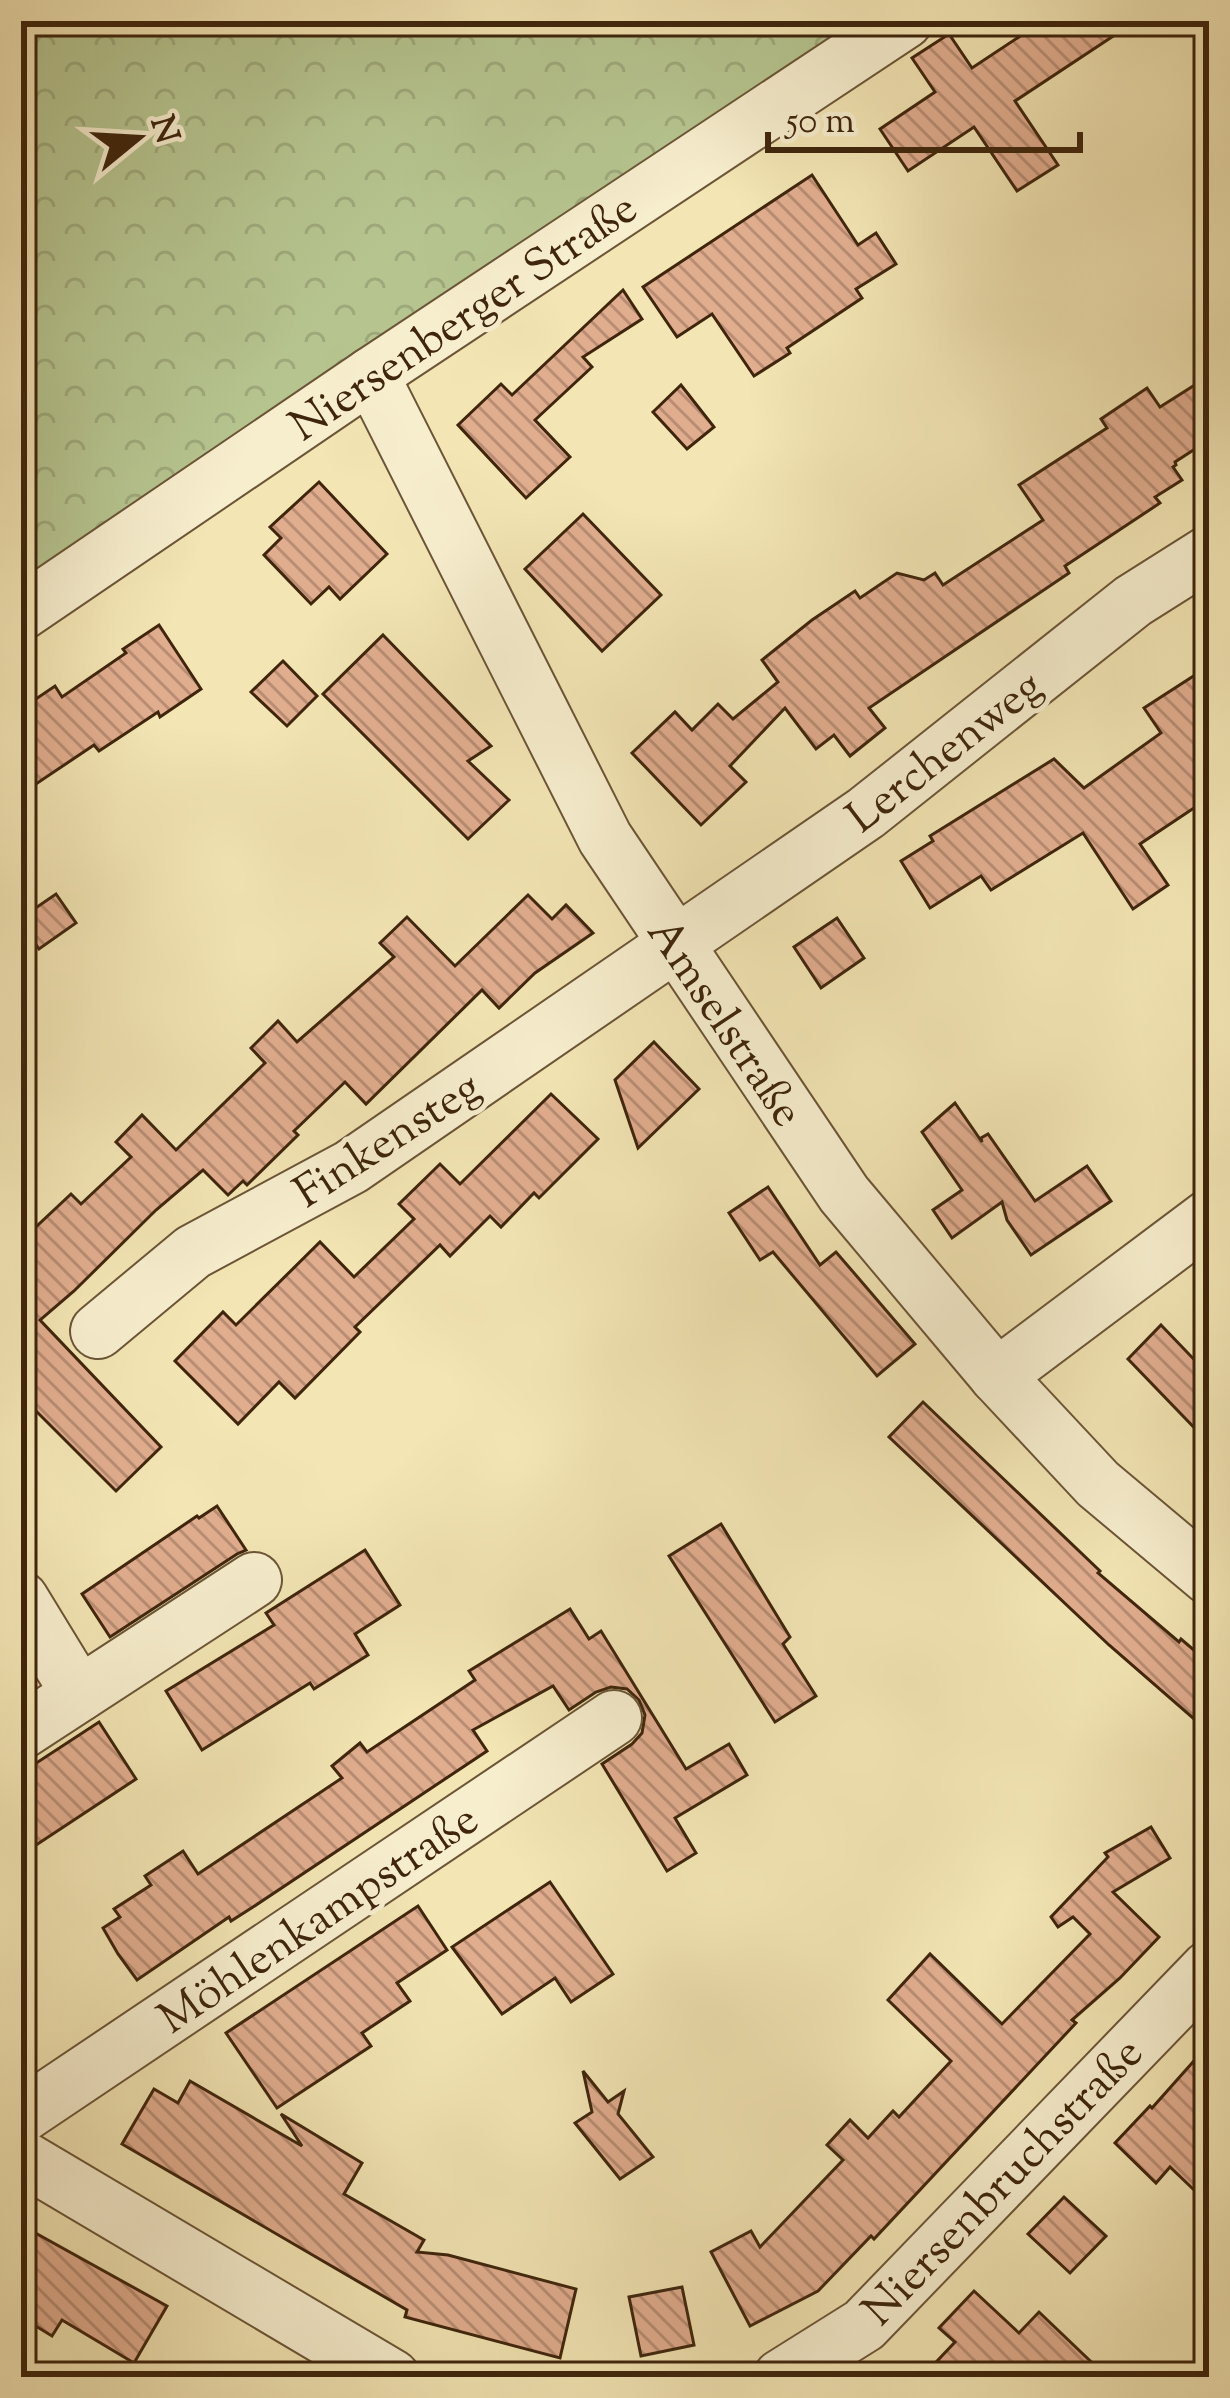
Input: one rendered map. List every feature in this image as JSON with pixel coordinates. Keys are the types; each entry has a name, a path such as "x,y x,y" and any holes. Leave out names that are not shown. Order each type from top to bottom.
{"street":[{"name":"Niersenberger Straße","path":"21,613 905,21"},
{"name":"Amselstraße","path":"371,375 605,838 844,1194 997,1376 1098,1484 1209,1577"},
{"name":"Lerchenweg","path":"675,944 866,813 1133,601 1209,553"},
{"name":"Finkensteg","path":"98,1331 194,1252 351,1167 675,944"},
{"path":"997,1376 1209,1217"},
{"path":"21,1732 254,1580"},
{"path":"21,1599 79,1694"},
{"name":"Möhlenkampstraße","path":"21,2116 614,1718"},
{"name":"Niersenbruchstraße","path":"781,2377 863,2325 1209,1968"},
{"path":"21,2157 392,2377"}],"green space":[{"path":"21,21 909,21 21,609"}],"building":[{"path":"1043,21 1136,21 1015,101 1058,165 1017,191 974,127 908,171 880,129 935,92 912,58 949,34 972,68"},
{"path":"812,175 858,245 876,233 896,264 856,289 862,298 754,376 712,314 677,337 643,287"},
{"path":"623,290 642,319 583,357 592,367 535,420 570,457 526,498 458,425 501,384 512,395"},
{"path":"1209,376 1209,440 1175,462 1173,467 1182,480 1155,497 1160,503 1065,566 1069,573 869,708 885,728 850,756 834,735 816,749 785,708 730,766 746,782 701,825 632,753 675,712 692,730 718,704 733,719 778,682 762,660 855,591 860,598 897,573 924,580 935,573 943,585 1043,520 1019,485 1107,428 1101,419 1147,388 1160,407"},
{"path":"681,385 714,427 687,449 653,412"},
{"path":"319,482 387,554 340,599 329,587 311,604 264,555 281,538 270,527"},
{"path":"583,514 661,595 602,651 525,569"},
{"path":"159,625 201,689 99,751 94,745 21,794 21,709 55,686 62,697"},
{"path":"383,635 491,746 468,761 509,800 468,839 323,694"},
{"path":"283,661 317,696 287,726 251,692"},
{"path":"1209,666 1209,798 1140,844 1168,885 1133,909 1083,833 991,890 981,876 930,908 901,861 933,841 930,836 1054,759 1084,788 1161,733 1144,708"},
{"path":"56,894 76,923 39,949 21,918"},
{"path":"528,895 552,919 566,905 593,933 535,973 499,1008 482,990 366,1104 345,1082 247,1185 243,1181 228,1195 203,1170 40,1320 161,1447 116,1491 21,1396 21,1241 71,1194 81,1204 131,1157 116,1142 142,1115 176,1150 265,1063 251,1048 278,1021 297,1042 394,957 380,943 407,917 455,966"},
{"path":"837,918 864,958 821,988 794,947"},
{"path":"654,1042 699,1089 638,1148 615,1080"},
{"path":"551,1094 598,1139 539,1198 534,1193 501,1227 490,1216 450,1256 440,1245 355,1327 360,1332 295,1398 279,1382 238,1424 175,1361 223,1312 236,1325 320,1242 354,1277 414,1219 399,1204 440,1164 460,1184"},
{"path":"955,1103 982,1142 988,1134 1035,1201 1087,1166 1111,1201 1031,1255 1007,1220 1002,1202 952,1238 933,1210 962,1190 922,1132"},
{"path":"768,1187 820,1265 836,1252 915,1344 877,1376 773,1252 760,1260 729,1213"},
{"path":"1161,1325 1209,1375 1209,1443 1128,1359"},
{"path":"923,1402 1098,1573 1209,1663 1209,1732 1109,1645 889,1437"},
{"path":"217,1506 246,1550 110,1637 82,1594"},
{"path":"721,1524 790,1637 783,1644 816,1696 775,1722 669,1556"},
{"path":"365,1550 400,1605 355,1634 368,1655 314,1689 310,1683 202,1750 166,1691 274,1625 266,1613"},
{"path":"570,1609 589,1639 601,1631 686,1769 729,1744 747,1775 675,1818 696,1853 667,1871 602,1764 642,1733 645,1715 639,1700 627,1689 611,1687 569,1710 553,1686 473,1730 487,1751 137,1980 103,1928 120,1917 114,1909 151,1885 145,1876 183,1851 198,1874 342,1778 332,1766 360,1743 367,1752 475,1680 469,1671"},
{"path":"99,1722 136,1779 21,1855 21,1773"},
{"path":"1151,1827 1170,1858 1113,1892 1159,1937 1072,2020 1076,2023 874,2239 871,2236 818,2291 750,2326 711,2252 751,2231 760,2247 843,2160 827,2145 850,2120 868,2138 893,2111 899,2117 951,2061 888,2000 930,1954 1002,2024 1090,1934 1073,1917 1058,1927 1051,1917 1108,1857 1105,1853"},
{"path":"550,1882 613,1974 571,2002 555,1978 502,2014 452,1947"},
{"path":"418,1906 447,1950 397,1983 410,2001 362,2033 371,2046 277,2108 226,2033"},
{"path":"1209,2044 1209,2173 1193,2189 1170,2167 1156,2183 1115,2143"},
{"path":"583,2071 608,2102 624,2091 618,2114 653,2157 620,2179 575,2123 592,2112"},
{"path":"190,2081 302,2146 281,2114 362,2163 344,2194 424,2240 417,2252 448,2255 576,2289 560,2358 405,2317 407,2310 122,2144 154,2089 178,2103"},
{"path":"1064,2197 1106,2236 1070,2273 1028,2234"},
{"path":"21,2225 167,2306 134,2363 62,2320 52,2336 21,2317"},
{"path":"682,2287 694,2345 641,2356 629,2297"},
{"path":"974,2291 1019,2333 1039,2312 1107,2377 922,2377 955,2342 939,2328"}]}
